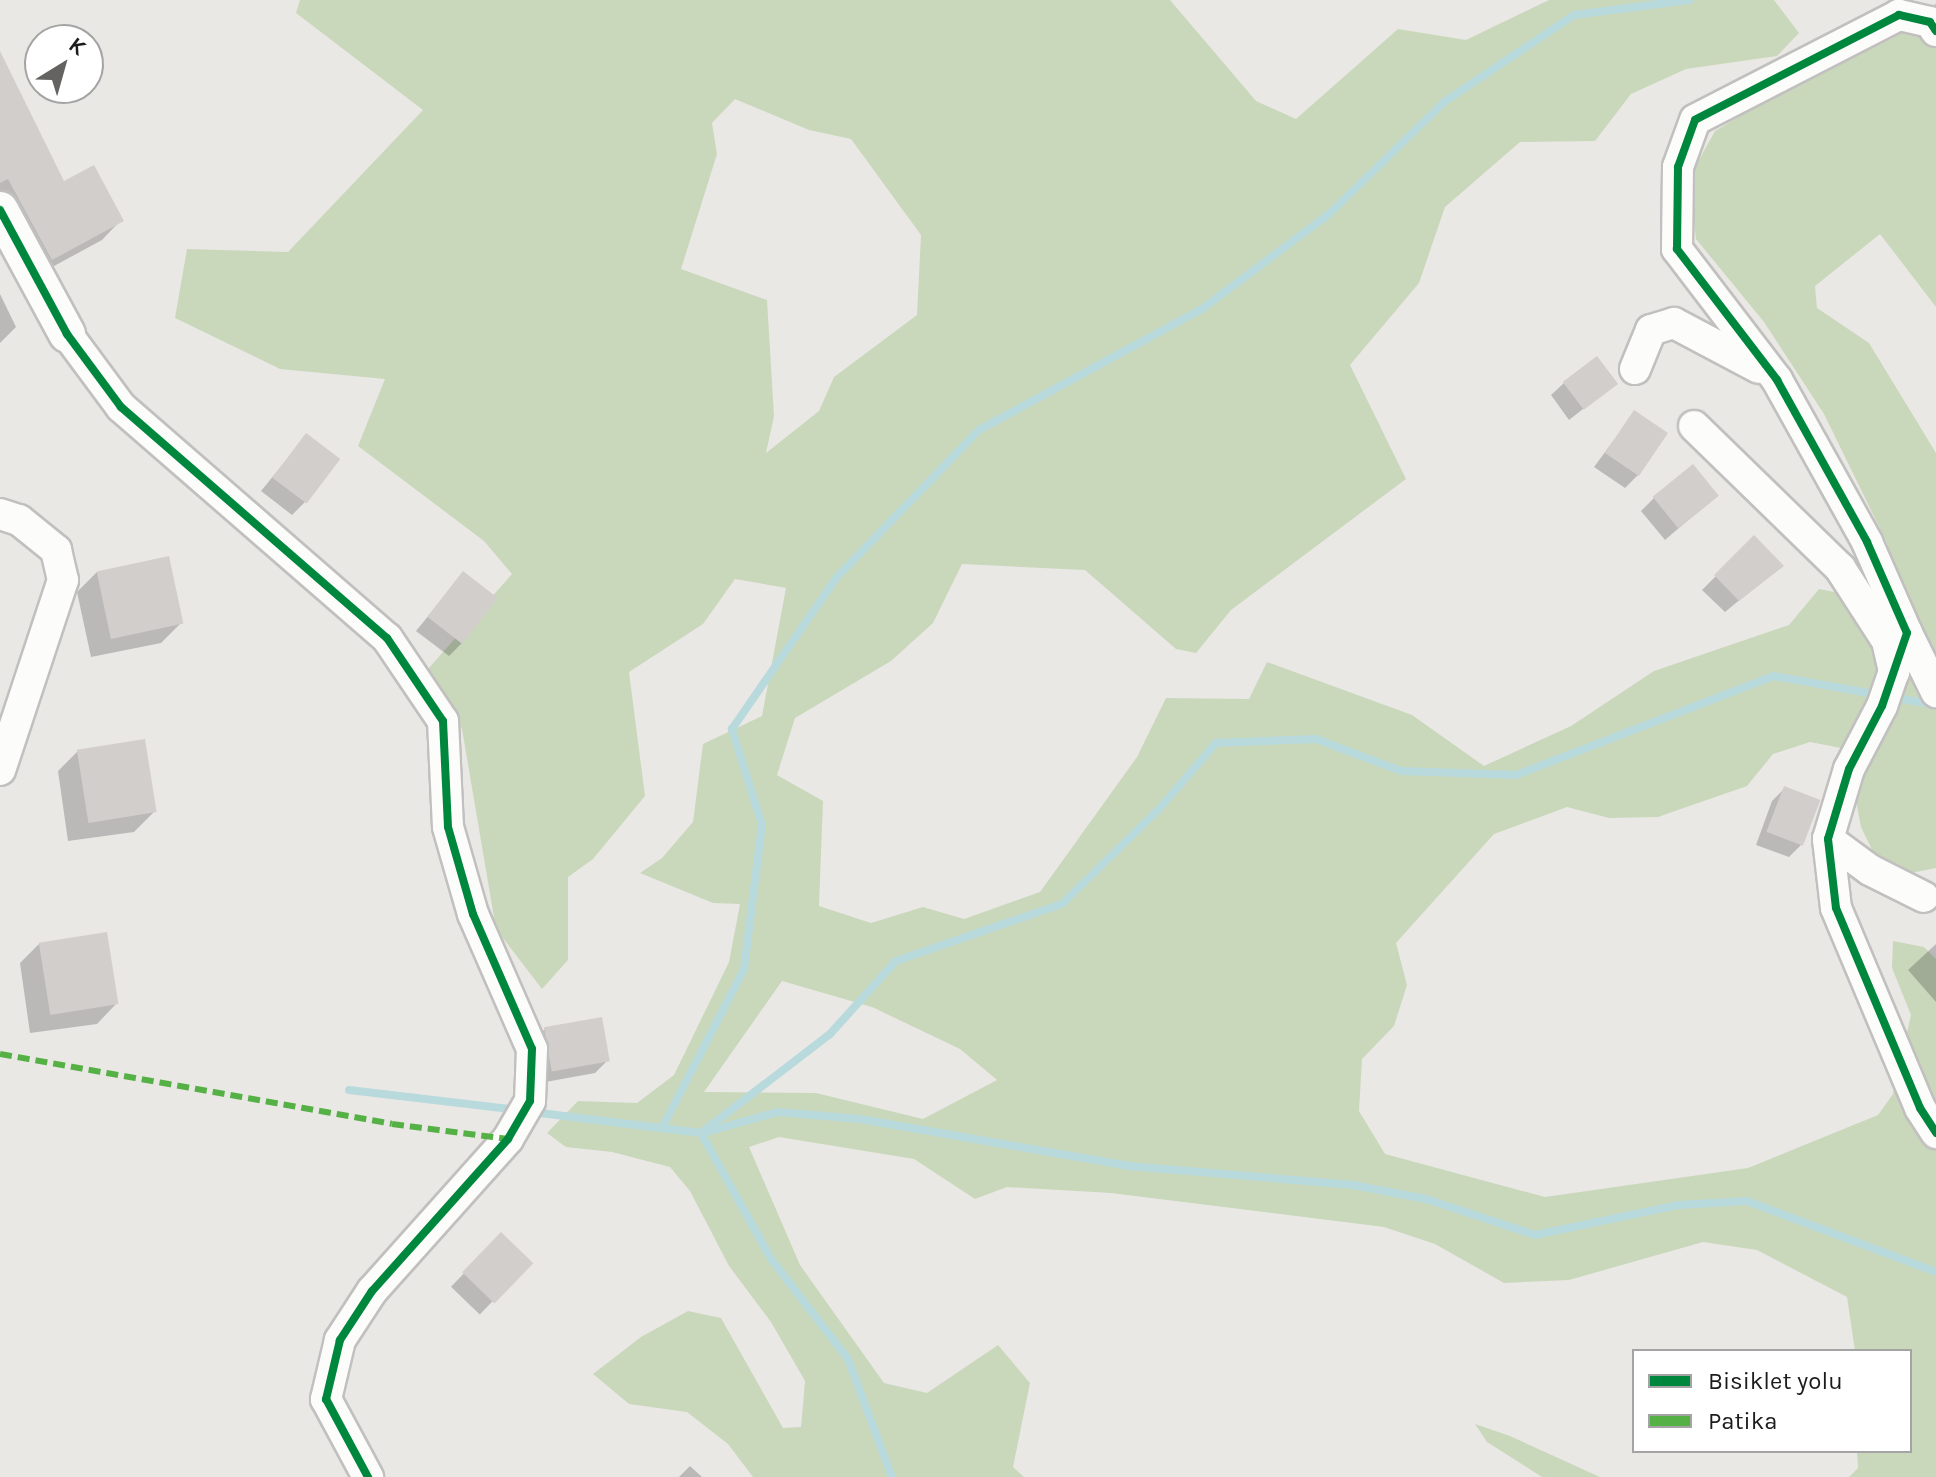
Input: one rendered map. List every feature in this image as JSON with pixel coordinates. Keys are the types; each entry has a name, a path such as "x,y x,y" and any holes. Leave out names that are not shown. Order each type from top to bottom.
{"street":[{"path":"1928,18 1899,15 1695,120 1678,167 1677,249 1777,380 1867,542 1936,692"},
{"path":"0,210 67,334 121,407 387,638 443,721 448,827 473,914 532,1049 530,1101 508,1139 372,1291 340,1340 326,1399 368,1477"},
{"path":"1635,369 1651,330 1674,323 1777,380"},
{"path":"1694,426 1840,568 1887,641 1894,672"},
{"path":"0,514 19,520 56,550 63,580 0,770"},
{"path":"1907,633 1894,672 1849,769 1828,839 1836,908 1920,1108 1936,1133"},
{"path":"1828,839 1870,870 1924,897"}],"green space":[{"path":"300,0 1170,0 1256,101 1296,119 1398,29 1466,40 1549,0 1774,0 1799,33 1777,56 1686,69 1631,94 1595,141 1520,142 1445,207 1419,283 1350,365 1406,479 1231,610 1196,653 1176,649 1085,570 962,564 933,623 891,661 795,718 777,775 823,801 819,906 871,923 923,907 964,919 1040,892 1137,757 1166,698 1249,699 1267,662 1412,715 1484,766 1571,726 1654,671 1789,625 1819,589 1865,598 1888,545 1824,414 1764,322 1696,239 1689,178 1715,131 1790,86 1893,38 1936,3 1936,307 1880,234 1815,286 1817,308 1869,343 1936,453 1936,868 1901,875 1876,858 1861,827 1846,749 1810,742 1773,754 1747,786 1658,817 1609,818 1567,807 1494,834 1396,943 1407,985 1394,1026 1362,1059 1359,1111 1385,1154 1545,1197 1748,1168 1878,1115 1893,1094 1911,1015 1892,968 1893,941 1924,947 1936,959 1936,1477 1849,1477 1858,1468 1857,1453 1912,1453 1912,1349 1855,1349 1847,1297 1757,1250 1703,1242 1569,1280 1504,1283 1435,1244 1384,1227 1111,1193 1007,1187 975,1199 914,1159 779,1137 749,1147 800,1265 884,1383 927,1393 998,1345 1030,1383 1013,1467 1024,1477 753,1477 728,1444 687,1412 629,1404 593,1374 641,1337 688,1311 721,1318 783,1428 801,1427 805,1381 771,1322 729,1266 690,1191 670,1167 612,1152 566,1147 547,1133 578,1101 637,1103 674,1075 729,962 740,904 713,903 640,873 662,858 693,822 703,744 762,716 786,588 735,579 703,624 629,672 645,796 593,859 568,877 568,960 542,989 496,929 462,729 428,669 512,574 484,541 358,446 385,379 280,369 175,318 187,249 288,252 423,110 296,13","holes":["735,99 809,130 851,139 921,235 917,315 834,377 819,411 766,453 774,416 767,300 681,269 717,154 712,123","782,981 872,1007 960,1049 997,1080 923,1119 816,1093 704,1092"]},
{"path":"1475,1424 1510,1436 1600,1477 1542,1477 1487,1442"}],"building":[{"path":"0,51 64,181 94,165 124,221 52,260 8,179 0,183"},
{"path":"1597,356 1618,384 1584,410 1563,382"},
{"path":"1634,410 1668,433 1639,476 1605,453"},
{"path":"306,433 340,459 307,504 272,478"},
{"path":"1693,464 1719,496 1678,529 1653,497"},
{"path":"1754,535 1784,566 1739,601 1714,575"},
{"path":"169,556 183,623 111,639 97,571"},
{"path":"463,571 498,598 462,644 427,617"},
{"path":"145,739 157,812 88,823 77,750"},
{"path":"1784,786 1820,800 1803,846 1766,832"},
{"path":"107,932 118,1004 50,1015 39,943"},
{"path":"602,1017 610,1061 552,1072 544,1027"},
{"path":"501,1232 533,1263 494,1304 462,1272"}],"waterway":[{"path":"662,1128 744,969 762,825 732,729 837,577 979,430 1202,309 1329,214 1444,102 1574,15 1689,0"},
{"path":"701,1133 830,1034 896,961 1062,904 1158,810 1216,743 1316,739 1401,771 1516,775 1774,676 1935,705"},
{"path":"349,1090 518,1110"},
{"path":"532,1112 701,1133 771,1259 848,1359 892,1477"},
{"path":"706,1132 778,1112 860,1119 1128,1166 1353,1185 1426,1199 1535,1235 1679,1205 1747,1201 1936,1272"}],"marked path":[{"path":"0,1054 392,1124 508,1139"}],"cycle path":[{"path":"1936,31 1930,22 1899,15 1695,120 1678,167 1677,249 1777,380 1867,542 1907,633 1882,706 1849,769 1828,839 1836,908 1920,1108 1936,1133"},
{"path":"0,210 67,334 121,407 387,638 443,721 448,827 473,914 532,1049 530,1101 508,1139 372,1291 340,1340 326,1399 368,1477"}]}
